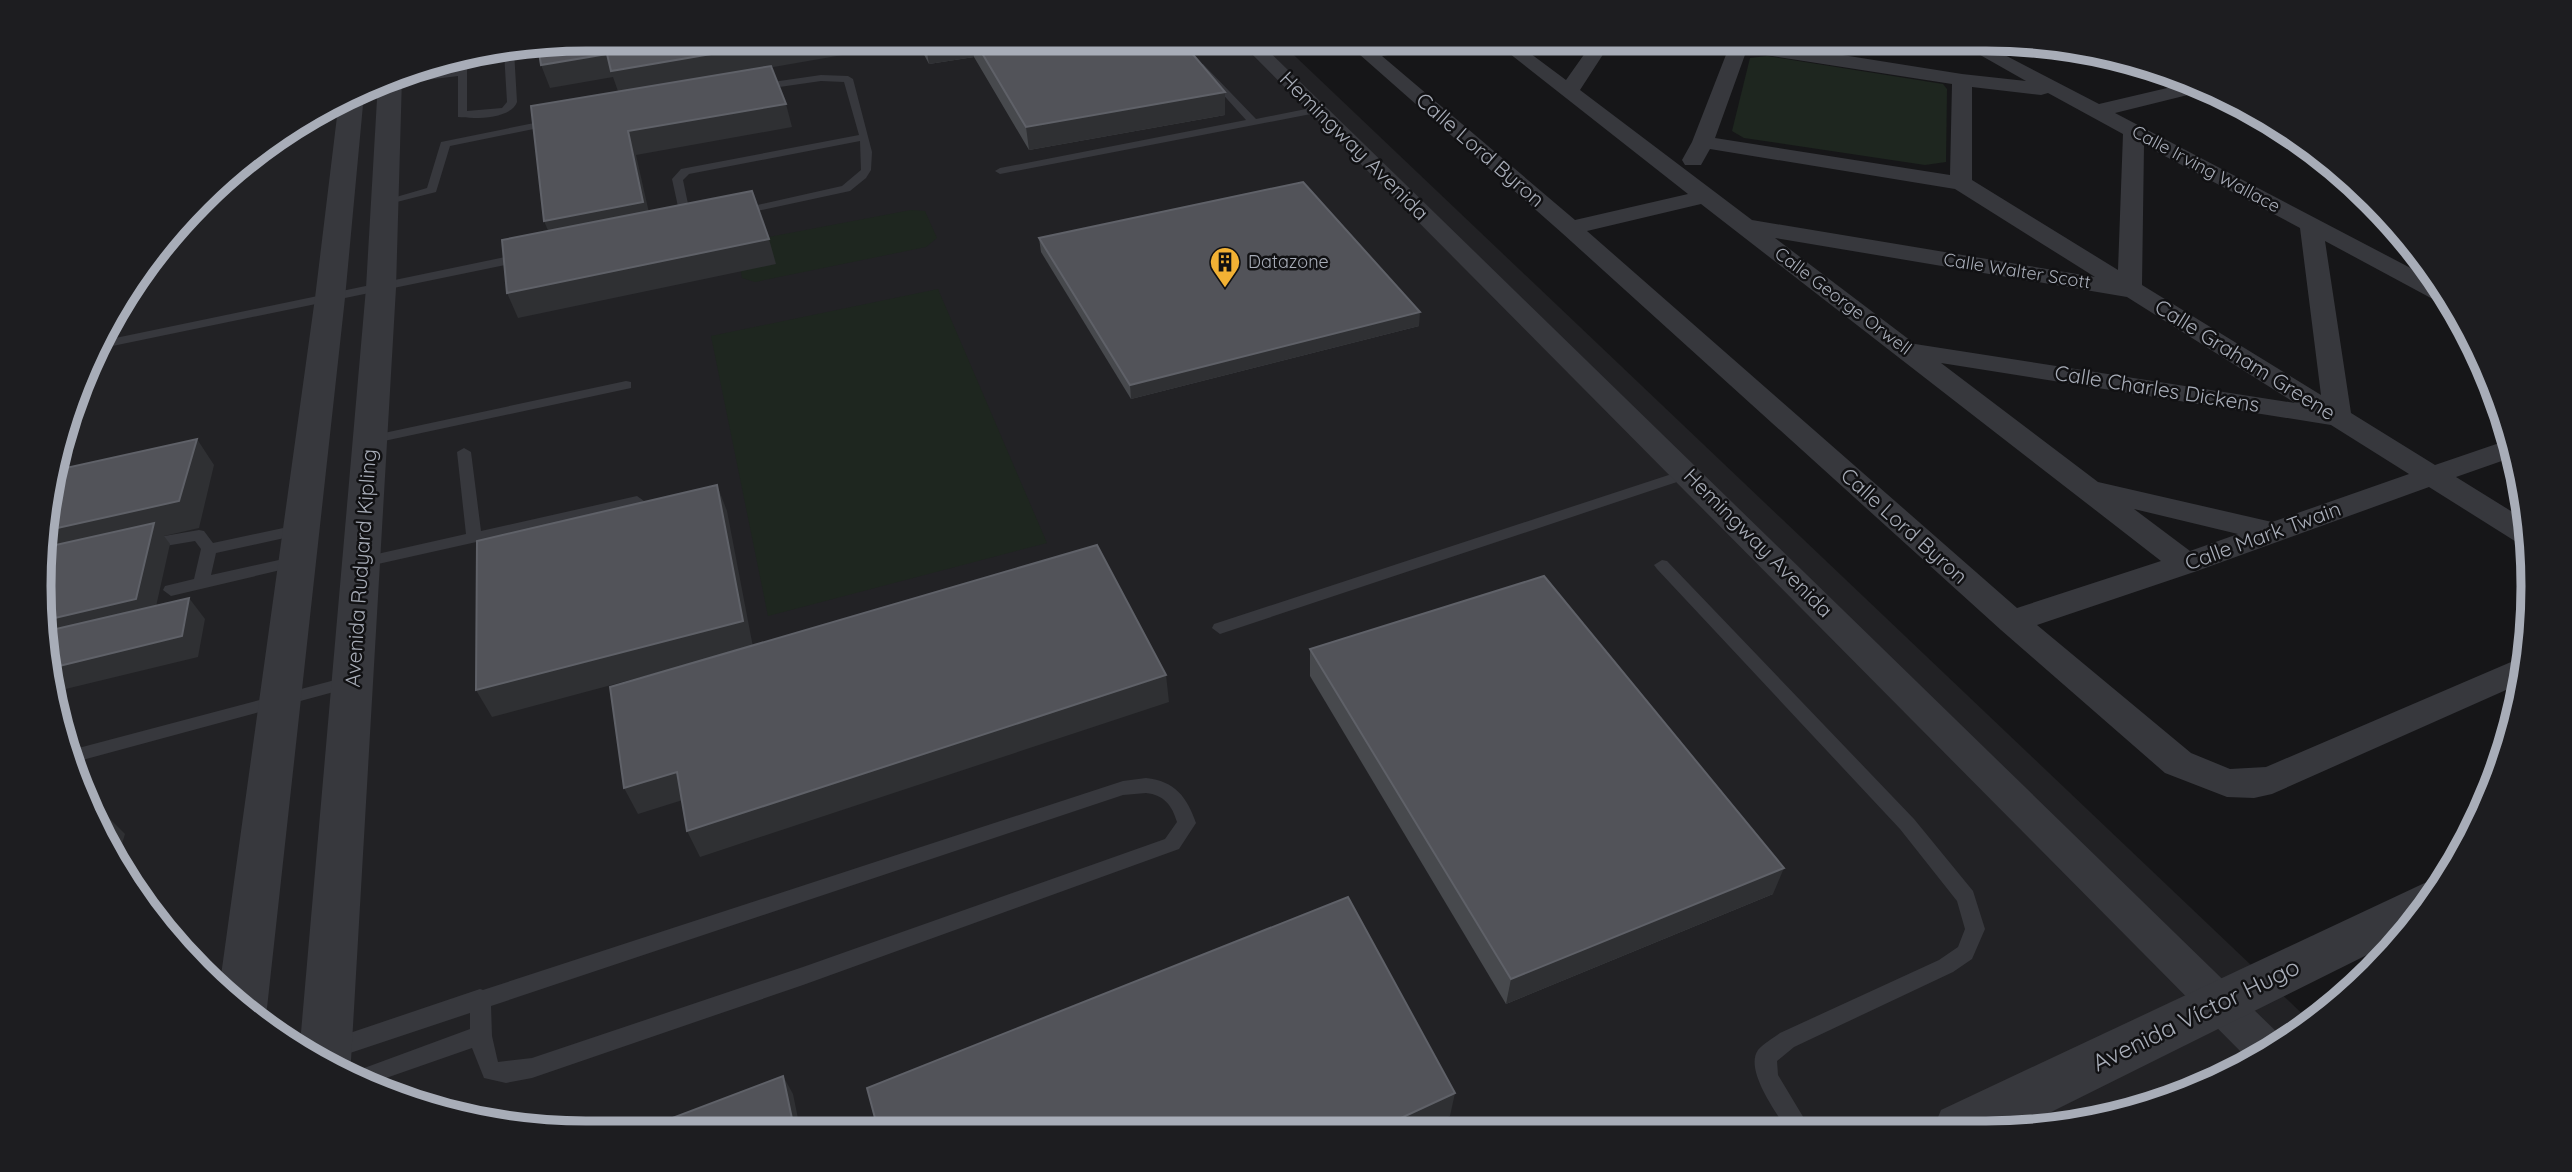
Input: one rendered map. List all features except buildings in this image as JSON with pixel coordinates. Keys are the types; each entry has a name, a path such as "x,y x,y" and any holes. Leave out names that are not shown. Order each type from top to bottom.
{"street":[{"name":"Hemingway Avenida","path":"1259,51 2263,1044"},
{"name":"Calle Lord Byron","path":"1365,51 1570,228 2012,622 2178,762 2227,783 2254,784 2272,780 2514,673"},
{"name":"Calle George Orwell","path":"1517,51 2186,564"},
{"path":"1569,91 1595,51"},
{"path":"1683,179 1703,142 1731,51"},
{"path":"1789,51 1962,79 2060,91"},
{"name":"Calle Irving Wallace","path":"1985,51 2430,288"},
{"path":"1961,183 1962,79"},
{"path":"2097,111 2187,89"},
{"name":"Avenida Rudyard Kipling","path":"325,1054 381,288 385,202 385,90"},
{"path":"243,997 330,299 351,105"},
{"path":"2130,290 2134,130"},
{"name":"Calle Graham Greene","path":"1703,142 1961,183 2518,529"},
{"path":"1570,228 1706,196"},
{"path":"2311,225 2338,418"},
{"name":"Calle Walter Scott","path":"1746,227 2130,290"},
{"name":"Calle Charles Dickens","path":"1908,350 2338,418"},
{"name":"Calle Mark Twain","path":"2012,622 2186,564 2504,450"},
{"path":"2088,489 2270,533"},
{"name":"Avenida Víctor Hugo","path":"1976,1121 2413,909"}],"lane":[{"path":"463,65 462,115 505,111 512,102 509,56"},
{"path":"1193,57 1253,122"},
{"path":"424,76 463,72"},
{"path":"726,215 846,189 857,182 866,170 868,157 848,79 821,78 743,90"},
{"path":"1000,171 1316,110"},
{"path":"385,202 432,190 445,144 569,120"},
{"path":"686,223 677,179 685,171 863,137"},
{"path":"673,226 699,220"},
{"path":"109,343 540,254"},
{"path":"370,440 626,385"},
{"path":"464,452 474,537"},
{"path":"1220,628 1688,474"},
{"path":"360,563 637,501"},
{"path":"131,548 199,535 209,549 201,583"},
{"path":"209,549 300,545"},
{"path":"170,590 201,583 300,545"},
{"path":"1662,565 1907,824 1966,897 1975,929 1965,953 1946,966 1800,1034 1766,1057 1768,1078 1794,1121"},
{"path":"78,755 352,682"},
{"path":"327,1054 481,998 1123,789 1145,783 1161,788 1182,807 1186,823 1172,844 590,1050 532,1068 506,1073 492,1071 485,1061 481,1035 481,998"},
{"path":"368,1075 481,1035"}],"shaded area":[{"path":"586,51 1290,51 2305,1016 2254,1050 2191,1081 2125,1103 2056,1117 2021,1120 551,1120 516,1117 447,1103 381,1081 318,1050 260,1011 233,988 161,912 122,854 106,823 91,791 69,725 55,656 52,621 55,516 69,447 79,414 91,381 122,318 161,260 184,233 260,161 318,122 381,91 447,69 516,55"},
{"path":"1767,56 1943,84 1947,89 1946,162 1925,165 1744,138 1732,131 1750,58"},
{"path":"911,210 925,211 937,238 926,247 755,282 742,278 737,249 748,241"},
{"path":"938,289 1047,543 768,616 711,336"}],"place":[{"name":"Datazone","path":"1225,289"}]}
